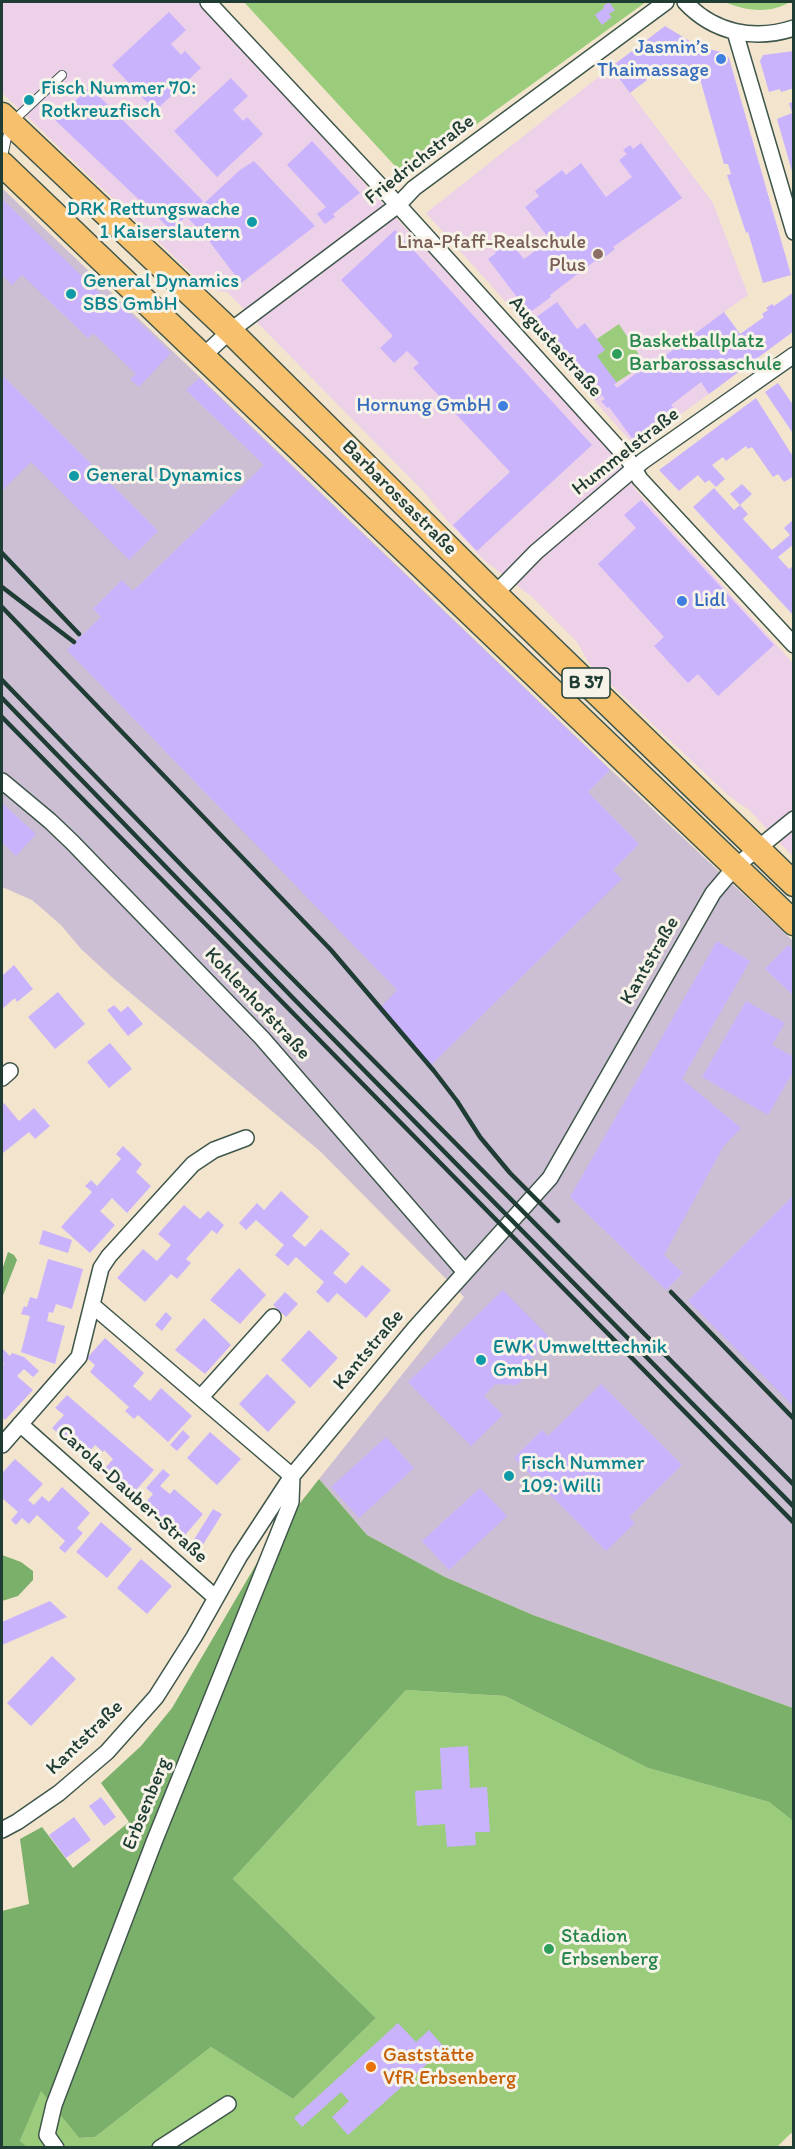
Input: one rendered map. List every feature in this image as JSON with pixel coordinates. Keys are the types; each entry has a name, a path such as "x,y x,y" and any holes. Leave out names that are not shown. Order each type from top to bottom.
{"main road":[{"name":"Barbarossastraße","path":"6,120 230,331 495,594 794,884"},
{"name":"Barbarossastraße","path":"2,164 794,923"}],"street":[{"name":"Augustastraße","path":"208,2 398,205 628,459 640,479 794,645"},
{"name":"Friedrichstraße","path":"202,356 230,331 398,205 414,188 666,2"},
{"path":"685,2 705,19 735,32 764,35 794,28"},
{"path":"735,32 794,232"},
{"name":"Hummelstraße","path":"495,594 536,552 634,468 794,355"},
{"name":"Kohlenhofstraße","path":"2,781 72,842 262,1038 465,1272"},
{"name":"Kantstraße","path":"2,1830 59,1792 107,1752 156,1697 239,1557 292,1476 374,1377 550,1178 713,893 735,867 794,819"},
{"path":"2,1445 79,1357 101,1268 109,1256 193,1164 214,1150 246,1138"},
{"path":"92,1305 292,1476"},
{"path":"201,1397 273,1317"},
{"name":"Carola-Dauber-Straße","path":"20,1424 216,1598"},
{"name":"Erbsenberg","path":"56,2148 47,2135 54,2105 154,1842 291,1502 292,1476"},
{"path":"160,2148 228,2104"}],"lane":[{"path":"2,164 6,120 62,75"}],"shaded area":[{"path":"2,2 198,2 399,221 607,442 635,489 793,663 793,857 749,810 729,796 590,665 577,642 532,597 485,561 424,492 227,292 208,289 2,93"},
{"name":"Lina-Pfaff-Realschule Plus","path":"611,67 713,203 748,295 724,312 758,358 636,447 426,213"},
{"path":"2,188 793,941 793,1708 533,1615 445,1577 367,1535 319,1479 464,1297 321,1152 115,980 81,949 61,925 32,900 2,887"}],"green space":[{"path":"244,2 646,2 409,173 395,166"},
{"path":"725,2 790,2 766,10 758,10"},
{"name":"Basketballplatz Barbarossaschule","path":"619,324 645,364 614,384 588,345"},
{"path":"8,1252 17,1260 2,1298 2,1270"},
{"path":"319,1479 367,1535 445,1577 533,1615 793,1708 793,1821 769,1802 648,1768 505,1696 406,1690 233,1879 376,2018 293,2099 211,2047 95,2137 79,2138 41,2091 20,2141 27,2147 2,2148 2,1911 29,1904 20,1839 42,1827 73,1868 129,1822 101,1783 141,1746 172,1708 268,1544"},
{"path":"2,1555 21,1562 33,1571 33,1580 18,1596 2,1601"},
{"name":"Stadion Erbsenberg","path":"406,1690 505,1696 648,1768 769,1802 793,1821 793,2135 791,2133 777,2147 27,2148 20,2141 41,2090 79,2138 95,2137 211,2047 293,2099 376,2018 233,1879"}],"building":[{"path":"609,2 615,10 609,14 612,17 602,25 595,15"},
{"path":"169,12 186,30 171,44 181,55 185,51 201,68 155,111 112,65"},
{"path":"665,26 705,48 725,53 729,58 791,275 763,283 748,232 746,233 727,175 731,174 728,164 724,164 700,79 672,67 671,64 651,77 649,74 644,77 647,80 630,93 611,67"},
{"path":"794,51 794,88 781,92 780,89 769,92 760,61 763,55"},
{"path":"231,78 248,96 233,110 243,121 247,117 263,134 217,177 174,131"},
{"path":"90,87 203,201 171,230 55,120"},
{"path":"794,102 793,175 777,119 792,113 789,103"},
{"path":"312,141 360,193 333,214 335,217 325,224 317,214 326,207 287,165"},
{"path":"641,143 682,198 613,247 615,249 598,262 596,260 529,313 488,259 496,253 493,248 499,243 503,248 510,242 524,259 550,240 525,207 539,196 535,191 562,170 566,175 581,163 606,197 632,177 619,160 627,154 623,150 630,145 633,149"},
{"name":"DRK Rettungswache 1 Kaiserslautern","path":"254,161 315,226 241,283 206,237 188,218 240,170"},
{"name":"General Dynamics SBS GmbH","path":"2,199 114,307 119,303 171,353 139,387 130,379 136,374 93,333 88,338 22,275 12,285 2,275"},
{"name":"Hornung GmbH","path":"395,230 592,445 477,551 453,525 510,472 413,368 419,363 407,351 394,363 380,348 393,336 341,280"},
{"path":"794,292 794,331 709,394 701,382 671,405 675,410 634,441 609,407 607,408 601,401 605,399 602,395 596,400 535,318 557,302 577,329 585,323 605,350 597,356 617,383 614,384 617,388 644,367 646,370 724,312 740,334 764,317 762,314 768,310 766,308 772,304 774,306"},
{"name":"General Dynamics","path":"2,375 158,531 129,560 31,462 2,491"},
{"path":"199,378 610,770 588,792 639,844 613,870 622,879 431,1065 378,1010 397,990 67,650 101,617 93,609 122,580 133,591 264,465 186,390"},
{"path":"778,383 794,406 794,435 765,392"},
{"path":"756,398 794,458 794,476 784,482 778,474 773,477 752,447 748,449 746,446 726,461 723,457 712,465 725,479 716,487 709,480 705,483 698,475 679,491 659,470"},
{"path":"742,484 752,494 740,505 730,494"},
{"path":"714,488 734,510 740,505 748,514 743,519 772,550 790,535 784,528 794,519 794,544 778,557 789,569 794,568 794,616 693,507"},
{"name":"Lidl","path":"641,500 774,645 718,696 698,674 688,683 654,646 664,637 598,564 636,528 624,515"},
{"path":"2,803 36,834 16,856 2,842"},
{"path":"717,941 750,961 682,1079 741,1128 723,1147 664,1255 683,1273 666,1290 570,1197"},
{"path":"788,945 794,950 794,996 765,969"},
{"path":"14,965 33,989 17,1002 15,998 2,1009 2,976"},
{"path":"58,992 85,1024 55,1049 28,1017"},
{"path":"746,1001 785,1023 772,1045 794,1057 794,1070 768,1115 702,1077"},
{"path":"114,1005 121,1012 128,1006 143,1024 128,1036 107,1010"},
{"path":"110,1043 132,1069 109,1088 87,1062"},
{"path":"4,1103 19,1121 34,1108 50,1126 35,1139 29,1132 3,1153 2,1106"},
{"path":"123,1146 142,1164 136,1172 151,1186 127,1213 112,1198 100,1211 115,1225 90,1253 61,1227 92,1192 85,1186 91,1180 97,1186 121,1159 116,1154"},
{"path":"281,1191 309,1217 292,1236 305,1247 321,1229 350,1254 333,1273 346,1284 362,1265 391,1290 366,1318 337,1293 328,1303 316,1292 324,1282 296,1257 288,1266 275,1255 284,1245 256,1220 246,1230 239,1223 257,1203 264,1210"},
{"path":"794,1195 794,1407 688,1301"},
{"path":"184,1205 200,1219 208,1211 224,1225 217,1234 212,1230 186,1259 191,1263 177,1279 171,1274 145,1302 117,1278 143,1249 157,1261 171,1245 158,1234"},
{"path":"43,1230 72,1240 68,1253 39,1244"},
{"path":"48,1259 83,1269 72,1309 56,1304 53,1313 49,1312 47,1321 65,1326 55,1364 21,1352 30,1316 21,1314 24,1306 27,1307 30,1297 37,1299"},
{"path":"239,1268 266,1295 240,1324 210,1300"},
{"name":"EWK Umwelttechnik GmbH","path":"503,1290 551,1339 521,1369 527,1375 517,1385 495,1384 484,1396 503,1415 471,1446 408,1382"},
{"path":"285,1292 298,1304 286,1317 273,1305"},
{"path":"166,1312 172,1318 162,1331 155,1325"},
{"path":"204,1318 231,1345 205,1374 175,1350"},
{"path":"309,1330 338,1358 310,1388 281,1360"},
{"path":"105,1338 144,1373 133,1386 150,1401 161,1388 192,1416 168,1442 138,1415 134,1419 125,1411 129,1407 90,1372 95,1365 87,1358"},
{"path":"2,1348 10,1356 12,1353 24,1357 39,1371 33,1377 24,1369 17,1376 33,1390 5,1420 2,1417 2,1367 4,1364"},
{"path":"267,1374 296,1402 268,1432 239,1404"},
{"path":"601,1384 682,1465 629,1517 635,1523 606,1551 514,1458 542,1430 548,1436"},
{"path":"67,1395 154,1470 129,1498 101,1473 113,1459 104,1450 103,1452 95,1445 85,1457 52,1428 64,1415 55,1408"},
{"path":"183,1430 190,1437 177,1451 170,1445"},
{"path":"210,1432 241,1459 217,1485 187,1458"},
{"path":"386,1437 414,1468 359,1518 331,1487"},
{"path":"15,1459 43,1484 28,1500 34,1505 42,1496 49,1502 62,1487 90,1513 77,1528 83,1533 65,1553 59,1548 65,1541 37,1515 29,1524 22,1518 16,1525 11,1520 18,1512 2,1498 2,1471"},
{"path":"163,1469 170,1475 160,1486 170,1494 174,1489 203,1514 180,1541 142,1507 153,1494 146,1488"},
{"path":"480,1488 507,1516 449,1570 422,1541"},
{"path":"213,1509 222,1514 199,1551 190,1546"},
{"path":"101,1522 132,1549 107,1578 76,1552"},
{"path":"141,1559 172,1586 147,1614 117,1588"},
{"path":"50,1601 67,1617 2,1645 2,1622"},
{"path":"52,1656 76,1679 31,1726 7,1703"},
{"path":"468,1746 470,1788 487,1787 490,1832 475,1832 476,1845 447,1847 445,1824 417,1826 415,1791 442,1789 440,1748"},
{"path":"101,1797 116,1817 104,1826 89,1806"},
{"path":"74,1817 91,1840 66,1858 49,1835"},
{"path":"398,2023 416,2042 429,2030 445,2048 348,2135 332,2117 349,2101 341,2092 302,2127 294,2118"}],"railway":[{"path":"2,553 79,634"},
{"path":"2,587 74,642"},
{"path":"2,607 331,950 434,1071 480,1137 510,1173 558,1221"},
{"path":"2,680 256,942 794,1485"},
{"path":"2,698 293,998 794,1507"},
{"path":"2,717 794,1523"},
{"path":"671,1292 794,1419"}],"place":[{"name":"Jasmin’s Thaimassage","path":"721,59"},
{"name":"Fisch Nummer 70: Rotkreuzfisch","path":"29,100"},
{"name":"DRK Rettungswache 1 Kaiserslautern","path":"252,222"},
{"name":"Lina-Pfaff-Realschule Plus","path":"598,254"},
{"name":"General Dynamics SBS GmbH","path":"71,294"},
{"name":"Basketballplatz Barbarossaschule","path":"617,354"},
{"name":"Hornung GmbH","path":"503,406"},
{"name":"General Dynamics","path":"74,476"},
{"name":"Lidl","path":"682,601"},
{"name":"EWK Umwelttechnik GmbH","path":"481,1360"},
{"name":"Fisch Nummer 109: Willi","path":"509,1476"},
{"name":"Stadion Erbsenberg","path":"549,1949"},
{"name":"Gaststätte VfR Erbsenberg","path":"371,2067"}]}
